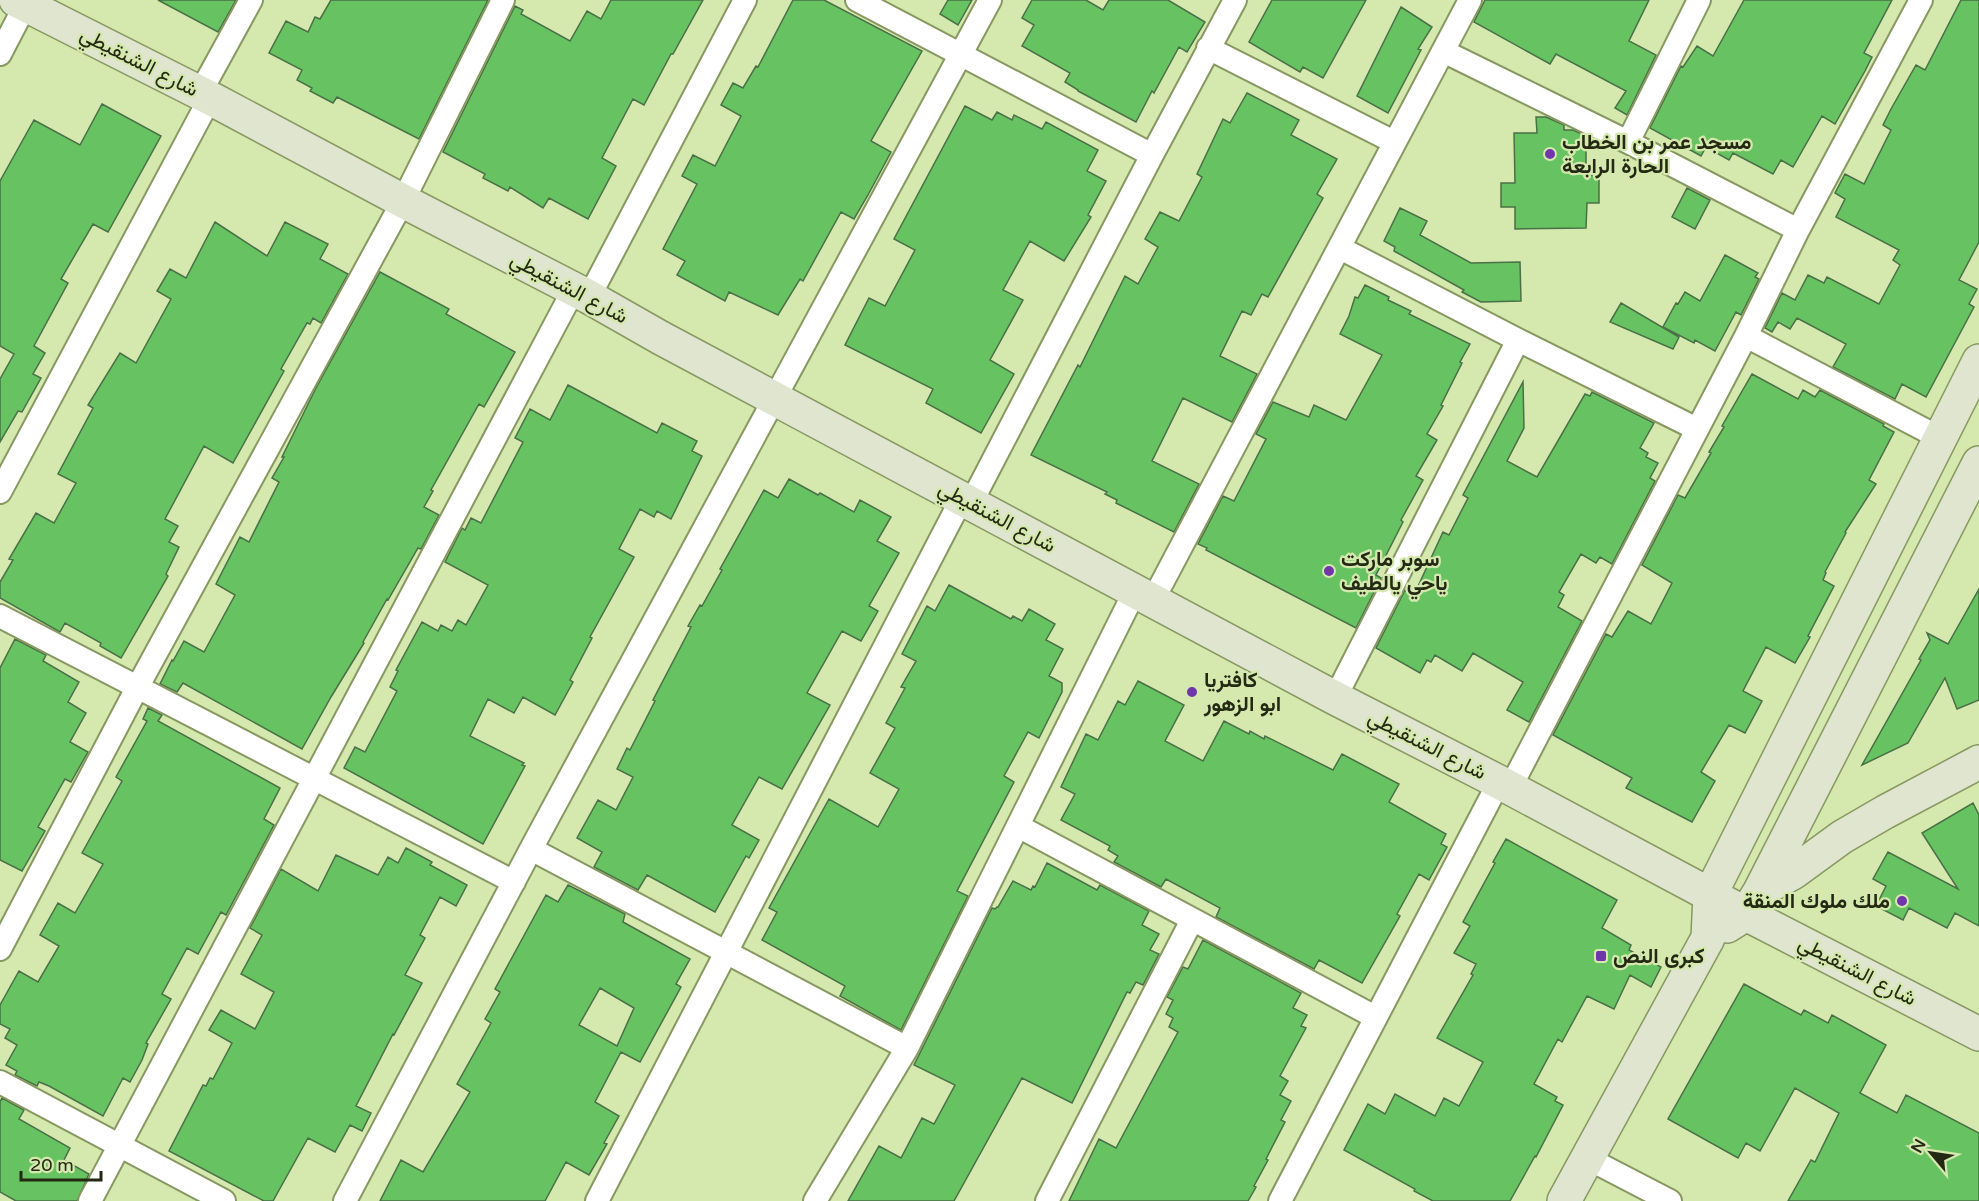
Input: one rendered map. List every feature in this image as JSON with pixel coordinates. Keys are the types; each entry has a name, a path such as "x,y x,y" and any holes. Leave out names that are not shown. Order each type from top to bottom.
{"street":[{"path":"0,492 205,95 251,0"},
{"path":"0,949 137,688 403,201 503,0"},
{"path":"857,0 1152,155"},
{"path":"345,1201 531,849 990,0"},
{"path":"603,1199 726,952 1235,0"},
{"path":"815,1201 907,1048 1018,826 1144,596 1340,248 1470,0"},
{"path":"1628,142 1700,0"},
{"path":"1280,1201 1375,1017 1505,785 1697,429 1798,230 1921,0"},
{"path":"0,54 23,2"},
{"name":"شارع الشنقيطي","path":"23,2 581,293 1335,698 1505,785 1710,895 1753,903 1979,1034"},
{"path":"90,1201 314,778 739,2"},
{"path":"1208,48 1394,142"},
{"path":"1443,51 1628,142 1798,230"},
{"path":"1340,248 1697,429"},
{"path":"1746,336 1940,438"},
{"path":"1335,698 1518,340"},
{"path":"1708,939 1710,895 1979,361"},
{"path":"1753,903 1979,463"},
{"path":"0,616 514,882"},
{"path":"1564,1201 1708,939 1794,872 1851,832 1979,762"},
{"path":"1018,826 1375,1017"},
{"path":"531,849 907,1048"},
{"path":"1047,1201 1192,920"},
{"path":"0,1082 224,1201"},
{"path":"1587,1158 1670,1201"}],"building":[{"path":"158,0 236,0 218,32"},
{"path":"331,0 488,0 419,139 337,97 333,103 310,91 312,88 297,80 302,70 269,53 286,21 308,32 315,17 320,19"},
{"path":"611,0 703,0 644,105 633,99 602,158 616,166 588,219 549,198 543,208 510,187 508,191 483,178 485,174 443,152 515,6 523,10 521,14 570,41 587,11 601,19"},
{"path":"793,0 824,0 922,51 871,141 891,152 868,195 854,219 841,212 803,281 800,279 778,315 729,292 725,301 677,275 685,261 663,249 697,184 682,176 693,155 715,166 741,116 721,105 733,83 743,88 756,66 758,67"},
{"path":"948,0 972,0 958,25 940,14"},
{"path":"1032,0 1086,0 1103,10 1109,0 1168,0 1205,22 1187,52 1179,47 1136,122 1078,91 1065,82 1070,73 1022,46 1034,25 1022,18"},
{"path":"1272,0 1366,0 1323,78 1303,67 1300,72 1249,42"},
{"path":"1485,0 1649,0 1629,41 1656,55 1627,115 1615,108 1626,91 1556,54 1550,64 1474,22"},
{"path":"1744,0 1892,0 1864,53 1872,57 1835,124 1822,116 1793,167 1781,160 1773,174 1733,153 1729,160 1706,147 1701,156 1650,128 1681,66 1683,67 1697,46 1713,56"},
{"path":"1961,0 1979,0 1979,242 1959,280 1977,289 1969,304 1974,307 1926,397 1902,384 1895,399 1833,367 1846,344 1797,318 1790,329 1778,322 1772,332 1765,328 1782,293 1795,300 1808,275 1824,283 1827,277 1879,304 1900,265 1893,260 1899,250 1836,217 1845,199 1835,193 1845,174 1864,184 1891,130 1883,125 1891,109 1916,65 1925,70"},
{"path":"1401,7 1432,27 1418,49 1421,50 1388,113 1357,96"},
{"path":"1247,93 1299,120 1291,135 1337,159 1317,194 1323,198 1268,297 1262,294 1251,315 1242,311 1220,356 1257,374 1232,422 1183,398 1152,461 1199,484 1174,532 1116,503 1117,500 1105,494 1107,492 1031,455 1078,365 1080,367 1125,276 1138,284 1158,247 1145,239 1160,212 1179,221 1202,177 1197,174 1223,119 1230,123"},
{"path":"102,104 161,136 108,232 93,224 61,279 68,283 34,346 45,353 33,374 41,378 22,412 18,411 0,442 0,379 14,354 0,346 0,181 34,120 80,145"},
{"path":"965,106 992,120 997,112 1012,120 1014,115 1042,129 1046,122 1098,150 1087,171 1106,181 1088,215 1091,217 1064,261 1030,241 1003,290 1023,300 990,360 1014,374 981,433 926,403 933,389 845,345 869,298 885,306 915,250 894,239"},
{"name":"مسجد عمر بن الخطاب الحارة الرابعة","path":"1536,117 1546,117 1564,125 1564,130 1573,130 1586,136 1586,176 1599,175 1599,203 1587,203 1586,228 1515,229 1515,207 1501,207 1501,183 1515,183 1514,133 1537,133"},
{"path":"1687,188 1710,200 1695,229 1672,217"},
{"path":"1400,208 1427,221 1420,235 1471,263 1520,262 1521,301 1481,302 1394,251 1395,247 1384,241"},
{"path":"215,222 267,256 285,222 328,244 320,259 348,274 321,323 313,318 310,324 307,323 281,369 284,371 233,463 204,446 165,519 178,526 169,542 179,547 166,574 168,576 121,658 100,646 101,643 65,623 60,632 0,598 0,582 13,560 9,559 36,513 54,523 76,483 58,474 93,408 88,405 120,353 136,363 171,299 157,291 170,269 186,278"},
{"path":"1725,255 1758,273 1755,277 1759,279 1741,315 1736,312 1715,351 1663,327 1685,292 1700,301"},
{"path":"380,272 449,309 446,314 515,352 484,407 479,404 431,490 433,491 424,507 439,515 421,549 418,548 387,599 302,749 183,683 177,692 160,684 184,641 204,652 235,595 216,584 240,537 249,542 279,482 272,478 284,457 282,457 316,388"},
{"path":"1365,285 1411,311 1409,314 1470,344 1441,405 1443,406 1427,434 1437,440 1416,476 1423,480 1401,520 1403,522 1376,575 1381,578 1356,628 1198,544 1223,496 1234,501 1266,439 1256,434 1273,402 1309,417 1314,405 1346,420 1382,355 1340,334 1355,297 1358,298"},
{"path":"1621,303 1679,337 1673,349 1610,322"},
{"path":"1752,374 1798,399 1803,390 1815,397 1820,390 1884,424 1883,426 1894,432 1869,480 1876,484 1845,532 1825,572 1823,580 1834,586 1808,636 1810,637 1795,663 1766,647 1743,691 1762,701 1745,733 1729,725 1701,772 1715,781 1692,822 1626,788 1632,778 1553,735 1606,634 1612,637 1628,611 1651,624 1672,583 1642,565 1678,495 1685,498 1711,453 1709,452 1724,427 1722,426"},
{"path":"1523,382 1524,428 1507,461 1537,477 1585,394 1590,396 1592,392 1654,423 1640,448 1648,453 1646,457 1658,463 1650,478 1655,481 1612,564 1600,557 1596,563 1581,554 1559,592 1564,595 1558,607 1582,621 1529,722 1507,710 1523,682 1473,653 1462,671 1435,655 1431,662 1427,660 1420,673 1376,648 1405,590 1414,595 1443,532 1449,535 1468,498 1463,495"},
{"path":"568,385 657,433 662,423 697,441 692,451 702,456 671,519 657,511 654,517 640,509 619,549 634,557 590,637 592,638 570,680 573,682 555,715 523,697 514,713 488,699 470,736 524,763 522,765 525,766 483,844 344,768 355,747 365,752 397,691 390,687 398,671 396,670 422,622 438,631 441,625 452,631 458,620 466,625 488,585 445,562 462,528 465,530 471,518 481,523 523,442 515,438 530,409 550,420"},
{"path":"789,479 854,512 860,500 891,517 877,541 899,553 869,606 878,611 861,641 842,631 807,693 830,705 782,789 759,777 732,825 759,840 749,858 746,856 715,912 647,875 638,890 594,867 602,852 577,838 598,800 616,810 633,777 617,769 627,748 630,750 655,701 653,700 691,627 688,626 700,605 702,606 764,490 778,498"},
{"path":"949,585 1011,619 1013,616 1022,621 1029,609 1055,624 1046,640 1063,649 1049,676 1062,683 1062,692 1039,738 1028,732 1004,776 1014,782 957,891 968,896 901,1030 840,996 845,986 762,940 777,912 769,908 829,799 878,827 899,789 870,773 895,728 886,723 905,688 901,687 916,661 902,654 927,606 935,611"},
{"path":"1979,589 1979,700 1957,709 1945,678 1908,743 1862,765 1921,660 1919,659 1930,640 1927,633 1948,644"},
{"path":"15,639 46,655 43,661 79,682 68,702 86,713 70,742 88,752 71,782 65,779 38,827 45,831 22,871 0,860 0,668"},
{"path":"1138,681 1184,705 1165,741 1203,761 1224,721 1249,734 1250,731 1264,739 1265,736 1333,770 1342,754 1399,784 1389,802 1446,834 1441,844 1447,847 1429,880 1419,874 1397,914 1400,916 1362,983 1319,960 1314,969 1216,917 1220,908 1166,879 1161,887 1114,862 1118,856 1108,850 1110,846 1061,820 1075,794 1061,787 1086,734 1098,740 1118,701 1125,705"},
{"path":"148,708 162,715 158,721 280,788 264,819 274,825 226,915 221,912 198,954 187,948 162,994 171,999 146,1043 148,1044 142,1060 130,1082 123,1078 103,1116 49,1086 39,1082 37,1086 15,1075 17,1071 6,1065 17,1045 5,1038 10,1029 0,1024 0,1005 19,971 38,982 59,946 40,935 58,903 75,913 103,864 82,853 122,781 116,777 147,721 143,719"},
{"path":"1973,803 1979,815 1979,926 1955,913 1947,928 1909,908 1903,920 1876,906 1886,886 1873,879 1888,852 1958,889 1922,833"},
{"path":"1506,839 1617,900 1602,928 1631,945 1629,950 1661,967 1651,987 1630,975 1614,1009 1587,996 1562,1042 1558,1039 1534,1084 1557,1097 1555,1101 1563,1105 1510,1201 1433,1201 1344,1150 1368,1104 1385,1114 1395,1094 1435,1116 1444,1098 1459,1106 1483,1062 1437,1038 1473,975 1471,974 1476,964 1454,953 1470,926 1463,922"},
{"path":"406,848 432,862 430,865 467,885 456,906 440,897 420,935 425,938 405,975 422,983 356,1106 371,1113 362,1131 350,1125 335,1152 308,1138 273,1201 264,1201 169,1151 203,1085 206,1086 210,1078 213,1079 232,1043 209,1030 221,1010 255,1029 274,992 241,974 262,935 250,928 281,869 318,891 336,855 378,875 388,857 398,863"},
{"path":"1047,863 1097,890 1100,885 1149,911 1142,925 1159,934 1150,950 1159,954 1143,985 1136,982 1130,993 1127,992 1072,1103 1022,1078 954,1201 848,1201 879,1146 901,1158 922,1118 934,1124 955,1085 914,1065 992,908 998,907 1013,881 1031,890 1033,886 1035,887"},
{"path":"568,885 625,914 623,922 690,959 676,984 681,987 640,1062 621,1052 595,1102 619,1116 604,1143 607,1144 589,1175 566,1162 545,1201 380,1201 401,1160 423,1172 470,1092 457,1084 491,1023 485,1019 500,992 495,989 546,895 558,902","holes":["600,988 634,1008 617,1046 579,1025"]},
{"path":"1203,940 1301,993 1293,1008 1307,1015 1301,1026 1306,1028 1280,1076 1288,1081 1280,1095 1291,1101 1281,1120 1285,1122 1266,1159 1268,1160 1254,1186 1256,1187 1248,1201 1069,1201 1099,1139 1116,1148 1178,1032 1169,1027 1173,1018 1166,1014 1173,1000 1167,997 1183,967 1188,969"},
{"path":"1744,984 1801,1015 1804,1010 1828,1023 1832,1015 1886,1045 1860,1093 1897,1113 1906,1095 1979,1133 1979,1201 1788,1201 1811,1160 1815,1162 1839,1113 1795,1088 1760,1151 1746,1143 1738,1158 1668,1119"},
{"path":"2,1098 24,1110 19,1119 70,1148 64,1160 89,1174 77,1201 16,1201 0,1192 0,1102"}],"place":[{"name":"مسجد عمر بن الخطاب الحارة الرابعة","path":"1550,154"},
{"name":"سوبر ماركت ياحي يالطيف","path":"1329,571"},
{"name":"كافتريا ابو الزهور","path":"1192,692"},
{"name":"ملك ملوك المنقة","path":"1902,901"},
{"name":"كبرى النص","path":"1601,956"}]}
